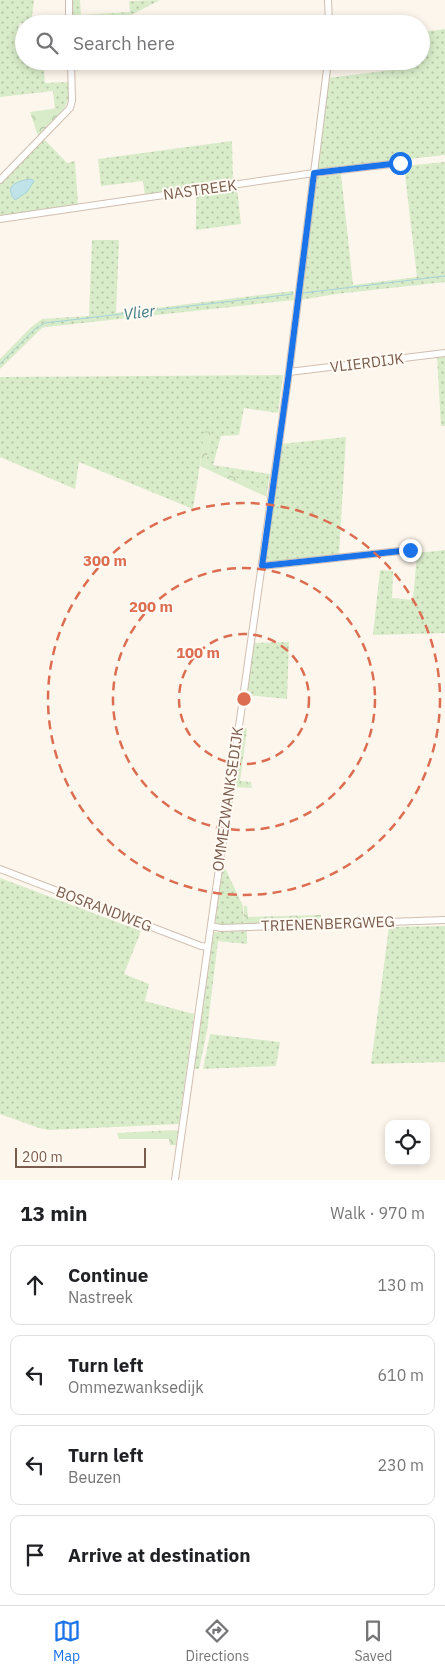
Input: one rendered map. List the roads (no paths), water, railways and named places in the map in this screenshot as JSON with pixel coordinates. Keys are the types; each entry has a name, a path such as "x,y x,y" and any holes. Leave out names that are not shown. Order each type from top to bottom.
{"street":[{"path":"69,0 70,15"},
{"path":"328,0 329,15"},
{"path":"0,180 70,108 72,100 71,70"},
{"name":"OMMEZWANKSEDIJK","path":"175,1180 289,372 327,70"},
{"name":"NASTREEK","path":"0,219 314,173 400,163"},
{"name":"VLIERDIJK","path":"289,372 445,353"},
{"path":"262,566 410,550"},
{"name":"BOSRANDWEG","path":"0,869 208,948"},
{"name":"TRIENENBERGWEG","path":"211,926 231,928 445,920"}],"water":[{"path":"31,179 34,181 27,192 15,200 10,189 19,182"}],"waterway":[{"name":"Vlier","path":"303,293 445,276"},
{"name":"Vlier","path":"0,364 35,329 45,323 293,294"}]}
